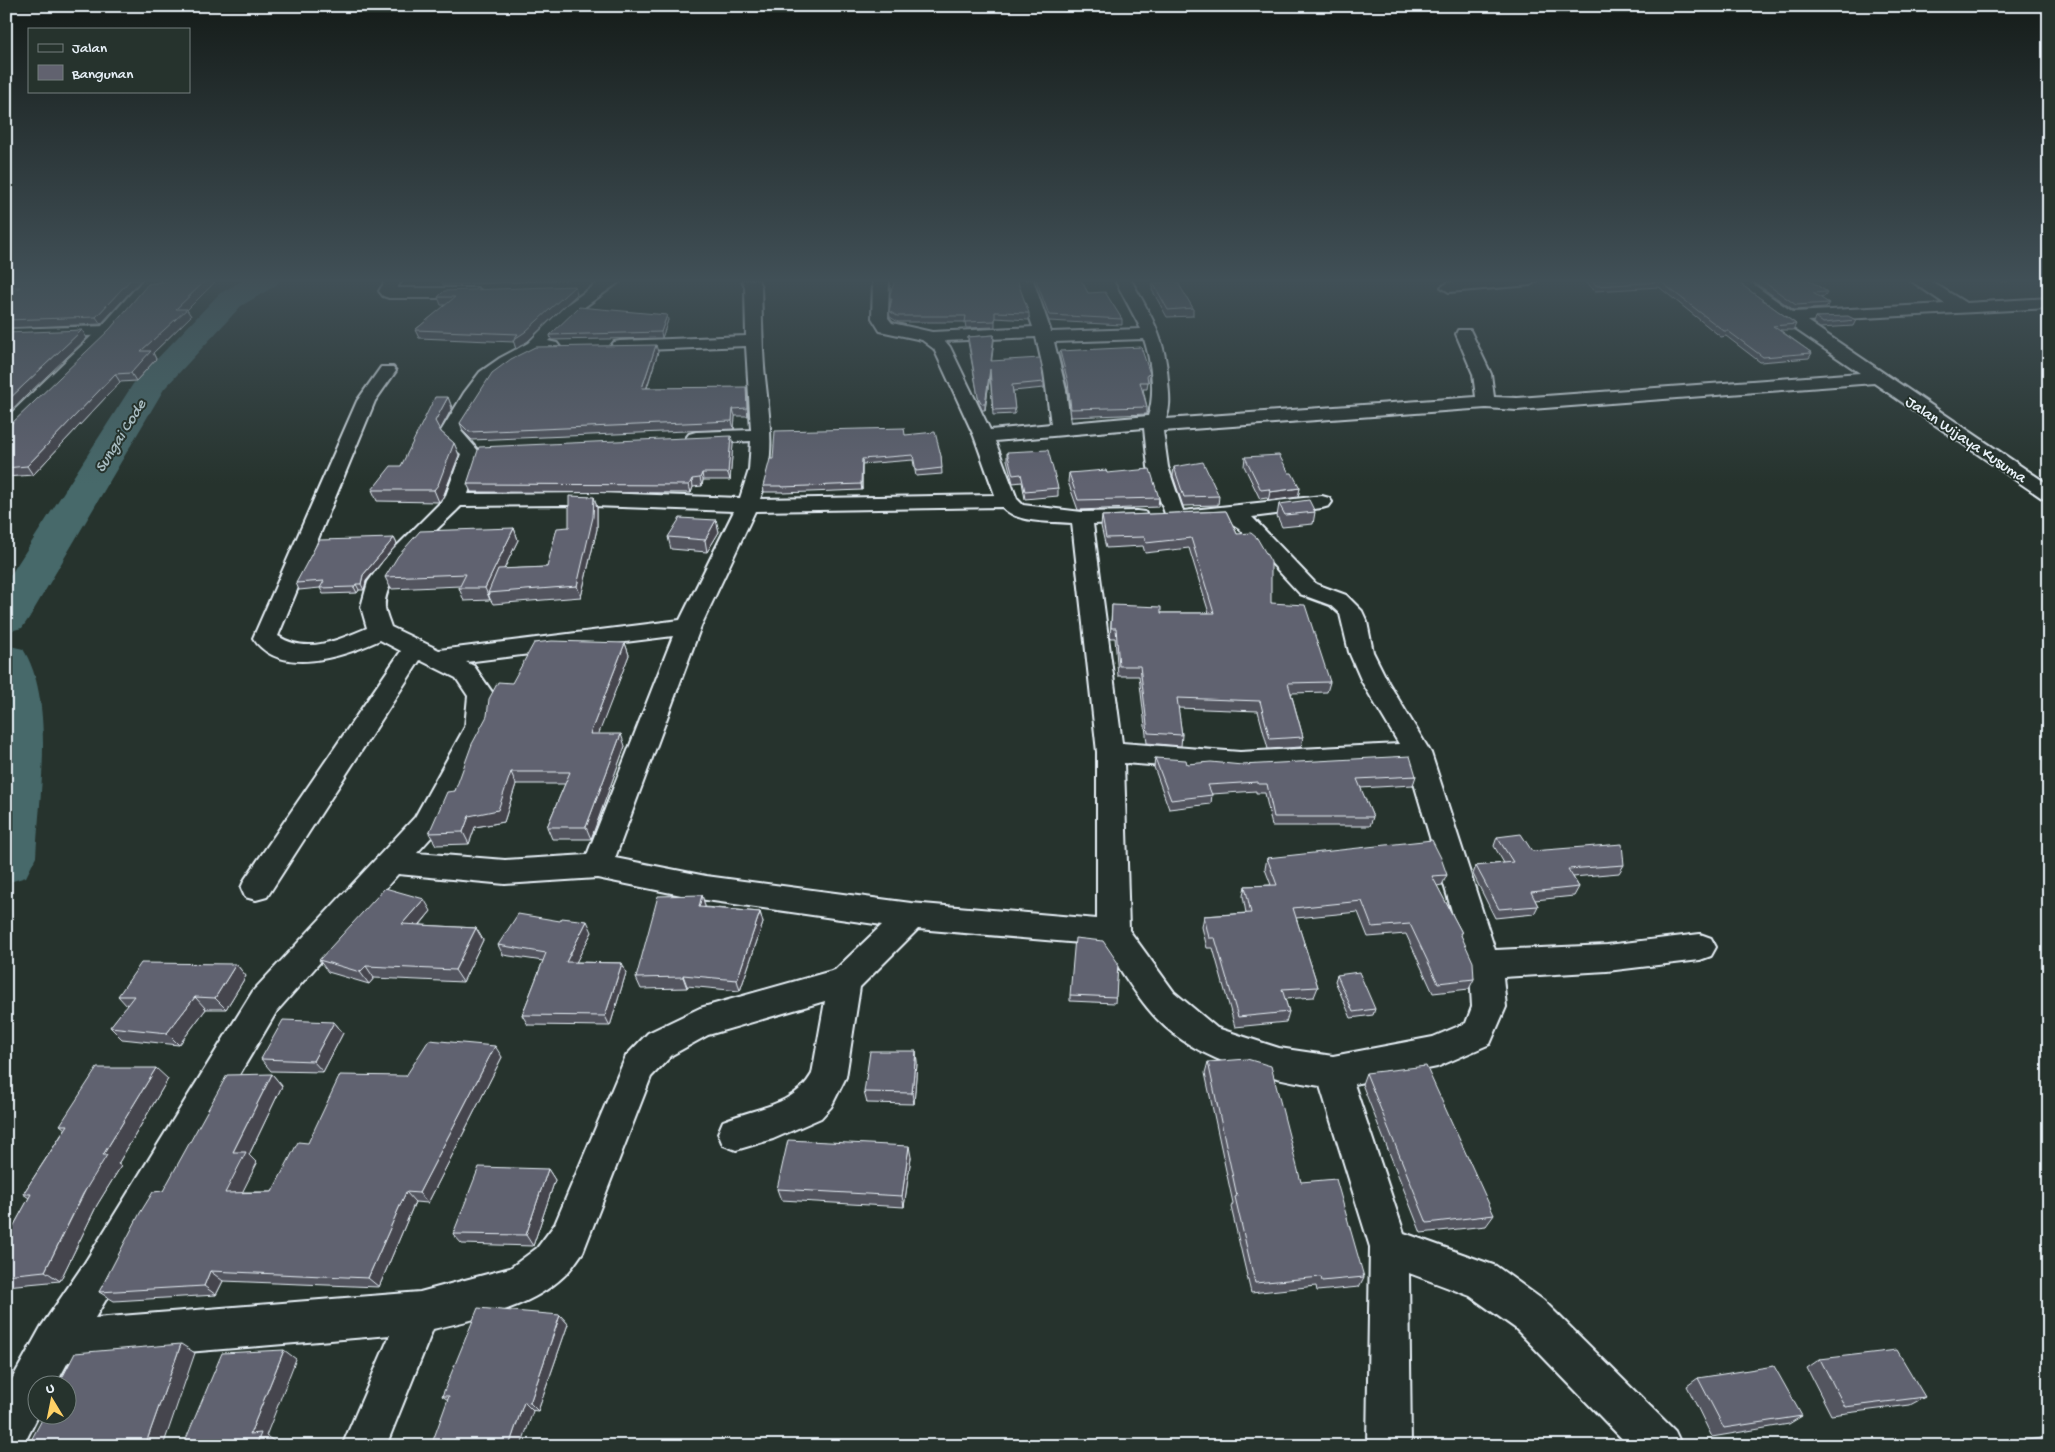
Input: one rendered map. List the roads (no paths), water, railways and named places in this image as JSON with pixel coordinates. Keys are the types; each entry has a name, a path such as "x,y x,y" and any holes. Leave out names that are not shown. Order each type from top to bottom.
{"main road":[{"path":"6,429 90,348"}],"street":[{"path":"488,448 468,448 454,438 451,431 482,379 499,366 533,348"},
{"path":"597,866 689,626 747,505 761,468 762,435 755,364 756,348"},
{"path":"941,348 984,436 1007,501 1016,510 1082,518 1230,512 1322,502"},
{"path":"1049,348 1058,392 1062,429"},
{"path":"1155,348 1158,356 1161,406 1154,424 1158,467 1174,515"},
{"path":"1470,348 1482,374 1486,402"},
{"name":"Jalan Wijaya Kusuma","path":"1834,348 2049,494"},
{"path":"380,631 339,650 309,654 276,648 265,638 366,401 386,371"},
{"path":"984,436 1062,429 1486,402 1517,404 1877,377"},
{"path":"674,439 762,435"},
{"path":"6,1433 56,1342 98,1278 265,1001 425,824 478,727 481,695 466,672 380,631 373,606 379,582 395,561 455,500 471,457 468,448"},
{"path":"455,500 588,498 747,505 1007,501"},
{"path":"1082,518 1110,752 1113,933 1162,1002 1206,1039 1279,1064 1333,1072 1437,1052 1478,1033 1489,1007 1483,964 1418,753 1375,682 1361,652 1355,622 1350,611 1338,600 1308,589 1247,523 1230,512"},
{"path":"256,888 426,654 689,626"},
{"path":"1110,752 1240,762 1418,753"},
{"path":"391,862 505,872 597,866 706,888 911,916 1113,933"},
{"path":"56,1342 354,1320 420,1312 486,1296 520,1284 551,1262 569,1238 598,1160 638,1067 660,1044 700,1023 845,980 911,916"},
{"path":"1483,964 1607,958 1700,947"},
{"path":"736,1133 772,1122 808,1106 819,1095 829,1077 845,980"},
{"path":"1333,1072 1389,1248 1389,1446"},
{"path":"1389,1248 1482,1280 1529,1314 1660,1446"},
{"path":"364,1446 420,1312"}],"waterway":[{"name":"Sungai Code","path":"6,618 150,384 185,348"},
{"name":"Sungai Code","path":"6,660 19,720 8,857 6,861"}]}
